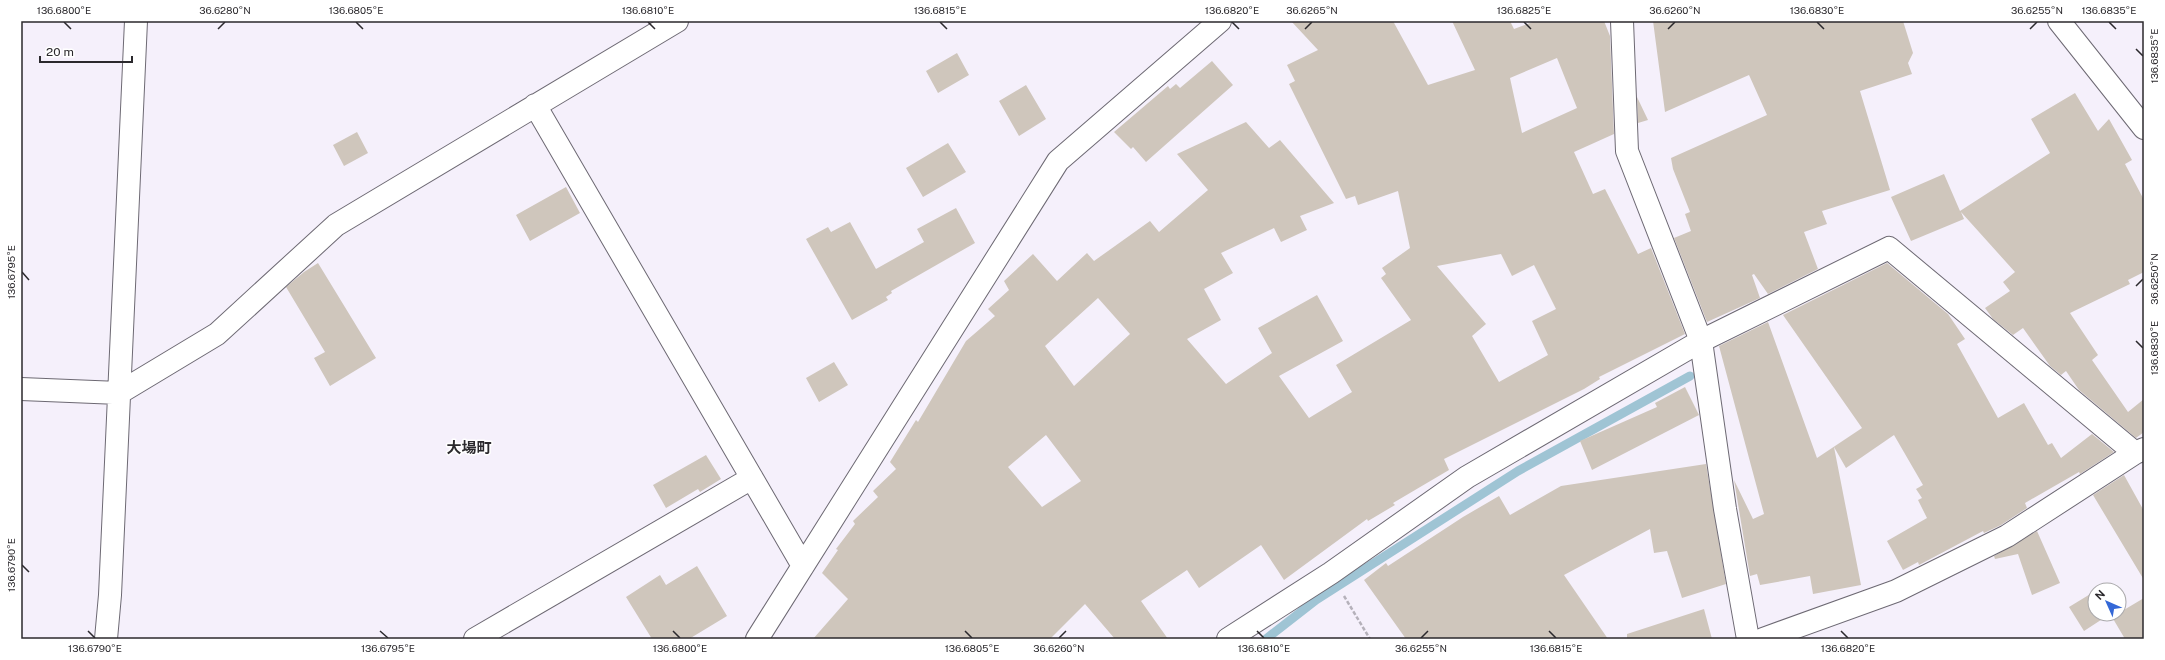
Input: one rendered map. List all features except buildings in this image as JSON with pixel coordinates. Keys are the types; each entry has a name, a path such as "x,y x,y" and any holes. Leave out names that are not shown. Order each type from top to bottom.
{"street":[{"path":"106,639 136,21"},
{"path":"21,389 119,393 217,334 336,224 677,21"},
{"path":"757,639 1058,161 1220,21"},
{"path":"1622,21 1627,151 1701,341 1726,509 1748,639"},
{"path":"2059,21 2144,128"},
{"path":"535,105 803,566"},
{"path":"1228,639 1331,573 1467,477 1701,341 1889,248 2140,451 2007,536 1903,588 1763,639"},
{"path":"475,639 752,478"}],"path":[{"path":"1342,591 1370,639"}],"waterway":[{"path":"1266,639 1316,600 1518,471 1690,376"}],"district":[{"name":"大場町","path":"469,447"}]}
